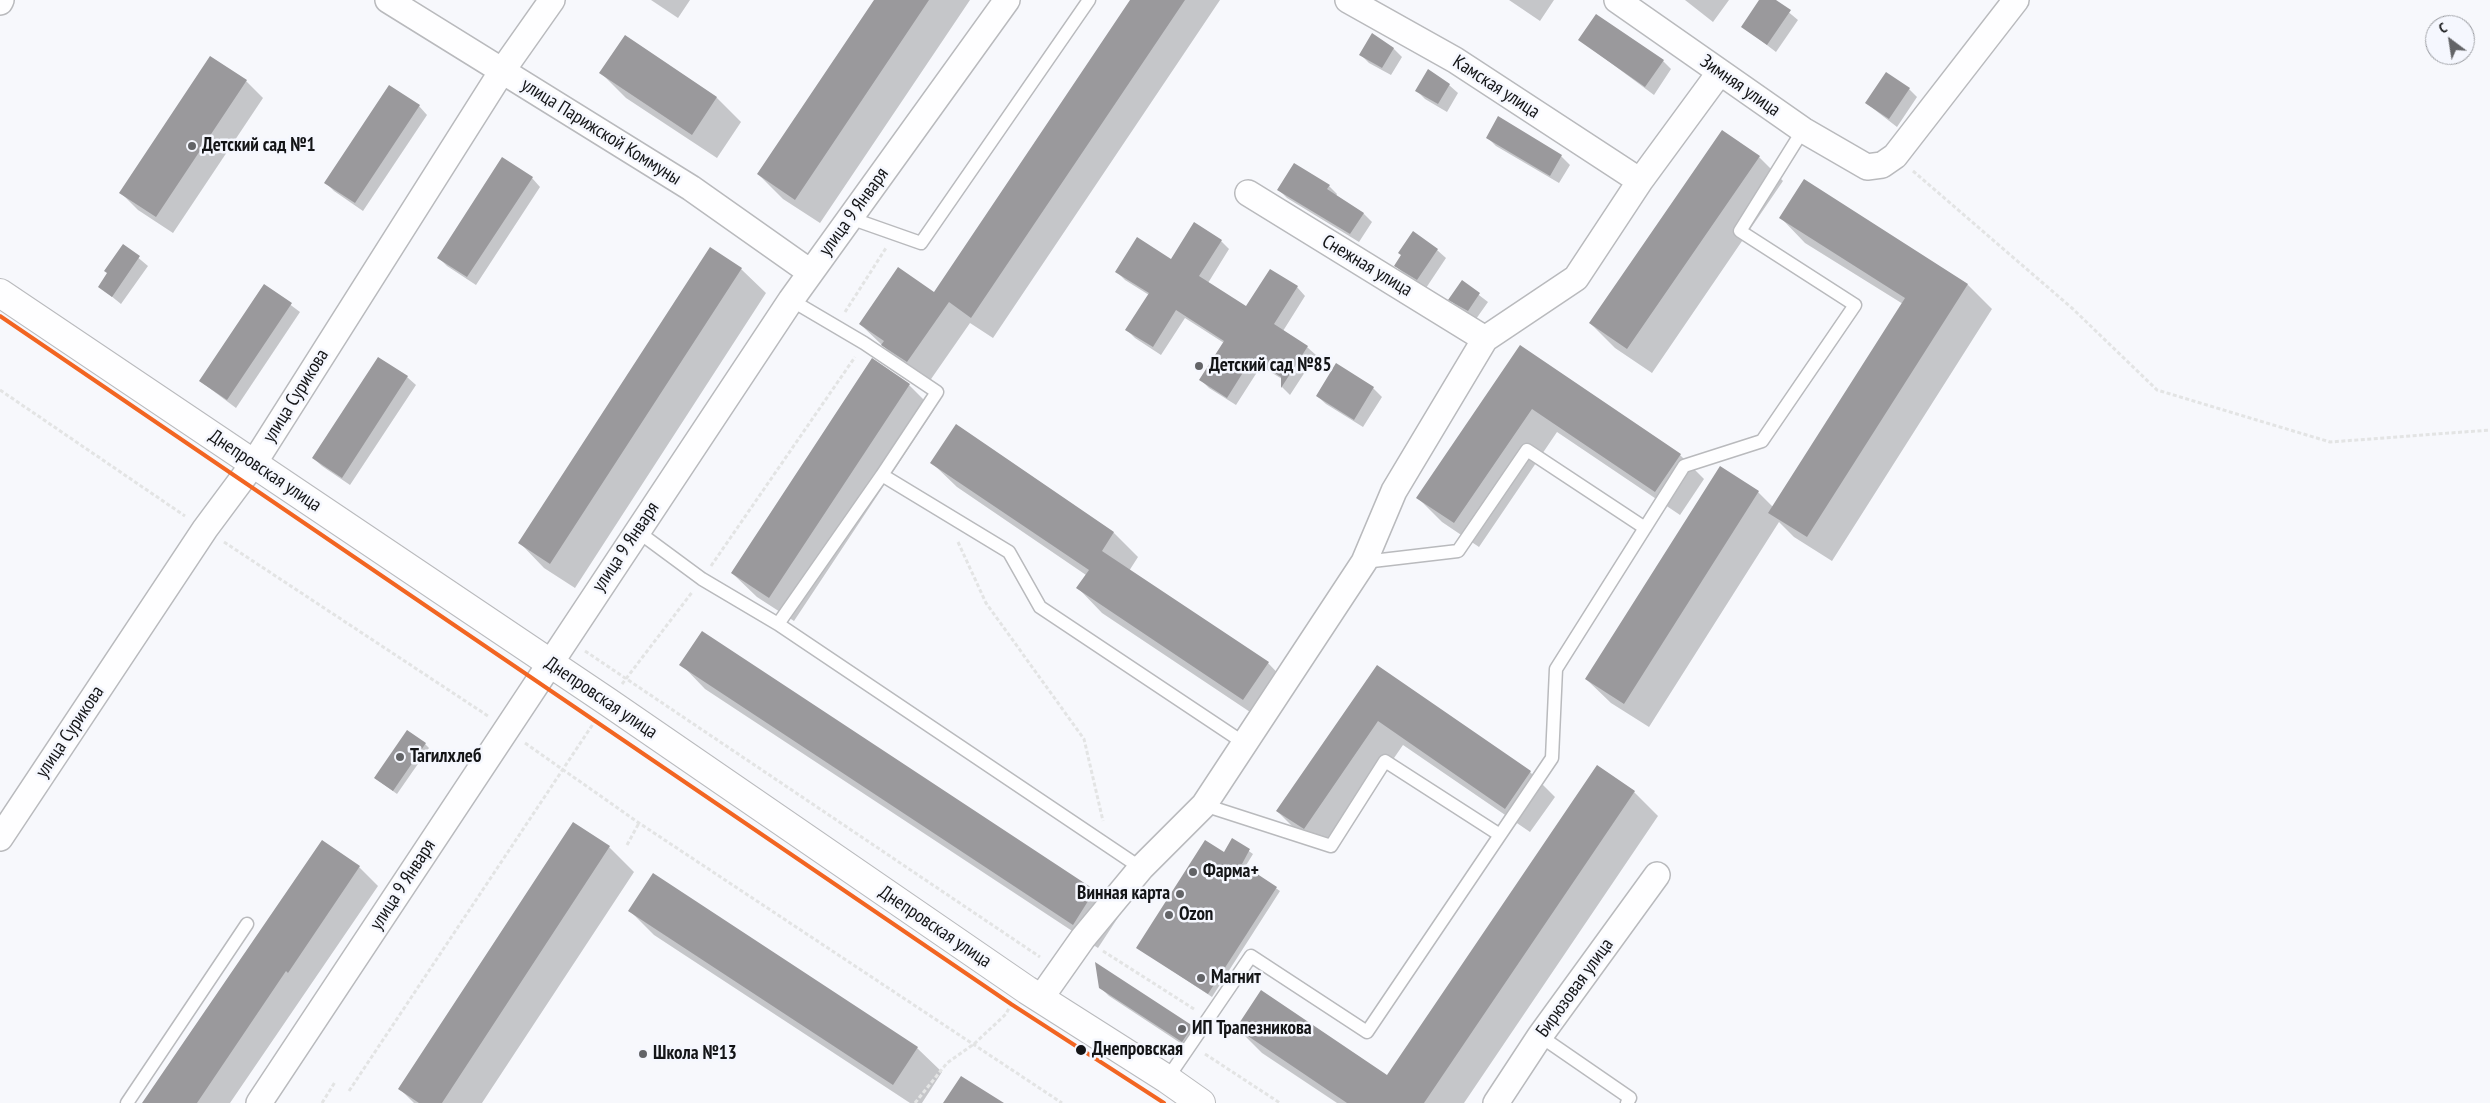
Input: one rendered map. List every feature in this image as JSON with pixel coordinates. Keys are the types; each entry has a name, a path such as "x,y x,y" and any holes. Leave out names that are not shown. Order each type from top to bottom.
{"street":[{"name":"улица Парижской Коммуны","path":"388,0 690,188 810,272"},
{"name":"улица Сурикова","path":"0,838 205,529 254,463 502,71 552,0"},
{"name":"улица 9 Января","path":"259,1103 791,300 1007,0"},
{"name":"Камская улица","path":"1348,0 1455,60 1640,181"},
{"name":"Зимняя улица","path":"1617,0 1803,130 1867,167 1882,166 1895,156"},
{"path":"1895,156 2016,0"},
{"path":"1034,995 1060,970 1083,938 1141,868 1204,805 1364,562 1394,491 1485,339 1576,278 1640,181 1720,72"},
{"name":"Снежная улица","path":"1248,193 1485,339"},
{"name":"Днепровская улица","path":"0,293 549,663 1034,995 1167,1079 1201,1103"},
{"name":"Бирюзовая улица","path":"1496,1103 1540,1036 1658,874"}],"lane":[{"path":"850,218 921,243 1089,0"},
{"path":"1167,1079 1192,1045 1250,956 1367,1032 1552,758 1556,669 1684,466 1762,441 1855,305 1740,231 1803,130"},
{"path":"778,624 882,475 937,392 836,325 791,300"},
{"path":"1364,562 1458,550 1528,450 1645,528"},
{"path":"882,475 1009,552 1040,607 1244,743"},
{"path":"637,531 702,579 778,624 1141,868"},
{"path":"1204,805 1331,846 1386,761 1500,835"},
{"path":"127,1103 247,924"},
{"path":"1540,1036 1631,1101"}],"path":[{"path":"1895,156 2073,309 2157,390 2330,442 2490,430"},
{"path":"836,325 894,235"},
{"path":"0,390 506,729 639,823 1062,1103"},
{"path":"944,511 986,603 1084,739 1103,823"},
{"path":"566,638 635,682 1060,970"},
{"path":"627,844 639,823"},
{"path":"1083,938 1209,1019"},
{"path":"915,1103 947,1063 974,1044 1034,995"},
{"path":"1192,1045 1280,1103"},
{"path":"322,1103 335,1082"}],"building":[{"path":"874,0 929,0 795,200 757,174"},
{"path":"1130,0 1185,0 971,318 949,302 907,362 881,345 884,341 859,324 898,267 934,292"},
{"path":"1759,0 1776,0 1791,10 1767,45 1741,27"},
{"path":"1596,14 1664,60 1645,87 1578,40"},
{"path":"1372,33 1394,48 1382,68 1359,55"},
{"path":"625,35 717,97 692,135 599,73"},
{"path":"210,56 247,80 156,217 119,193"},
{"path":"1428,69 1450,84 1438,104 1415,91"},
{"path":"1886,72 1910,88 1889,119 1865,103"},
{"path":"389,85 420,105 355,203 324,183"},
{"path":"1498,116 1562,155 1550,176 1486,138"},
{"path":"1722,130 1760,156 1627,349 1589,323"},
{"path":"502,157 533,177 467,277 437,258"},
{"path":"1294,163 1330,185 1327,189 1364,213 1350,234 1277,190"},
{"path":"1804,179 1968,284 1807,537 1768,513 1905,298 1779,218"},
{"path":"1194,222 1222,240 1199,276 1246,306 1270,269 1298,286 1274,324 1308,346 1281,388 1281,377 1252,358 1227,398 1199,380 1224,341 1176,310 1153,347 1125,330 1149,293 1115,272 1137,237 1171,259"},
{"path":"1413,231 1438,249 1417,280 1394,266 1401,255 1398,253"},
{"path":"123,244 140,256 112,297 98,287 107,273 104,271"},
{"path":"710,247 742,268 550,564 518,543"},
{"path":"1462,280 1480,293 1468,311 1448,300"},
{"path":"264,284 292,303 227,400 199,381"},
{"path":"1520,345 1681,454 1655,492 1532,409 1454,523 1416,498"},
{"path":"378,357 408,376 342,478 312,458"},
{"path":"872,358 910,384 769,598 731,573"},
{"path":"1336,363 1374,387 1354,420 1316,396"},
{"path":"956,424 1114,532 1102,551 1269,662 1243,700 1076,588 1089,570 930,463"},
{"path":"1720,466 1759,491 1624,704 1585,679"},
{"path":"702,631 1095,890 1073,925 679,665"},
{"path":"1377,665 1531,771 1505,809 1378,721 1304,829 1276,811"},
{"path":"407,730 426,743 393,791 374,778"},
{"path":"1597,765 1635,791 1424,1103 1347,1103 1236,1028 1261,990 1387,1075"},
{"path":"573,822 610,846 442,1103 419,1103 398,1089"},
{"path":"1232,838 1250,849 1242,864 1277,887 1208,994 1136,948 1205,840 1224,852"},
{"path":"322,840 360,866 288,973 286,971 197,1103 142,1103"},
{"path":"653,873 918,1047 893,1085 628,911"},
{"path":"1095,962 1193,1026 1182,1042 1099,988"},
{"path":"961,1076 1004,1103 943,1103"}],"transit line":[{"path":"0,316 1011,1004 1164,1103"}],"place":[{"name":"Детский сад №1","path":"192,146"},
{"name":"Детский сад №85","path":"1199,366"},
{"name":"Тагилхлеб","path":"400,757"},
{"name":"Фарма+","path":"1193,872"},
{"name":"Винная карта","path":"1180,894"},
{"name":"Ozon","path":"1169,915"},
{"name":"Магнит","path":"1201,978"},
{"name":"ИП Трапезникова","path":"1182,1029"},
{"name":"Днепровская","path":"1081,1050"},
{"name":"Школа №13","path":"643,1054"}]}
